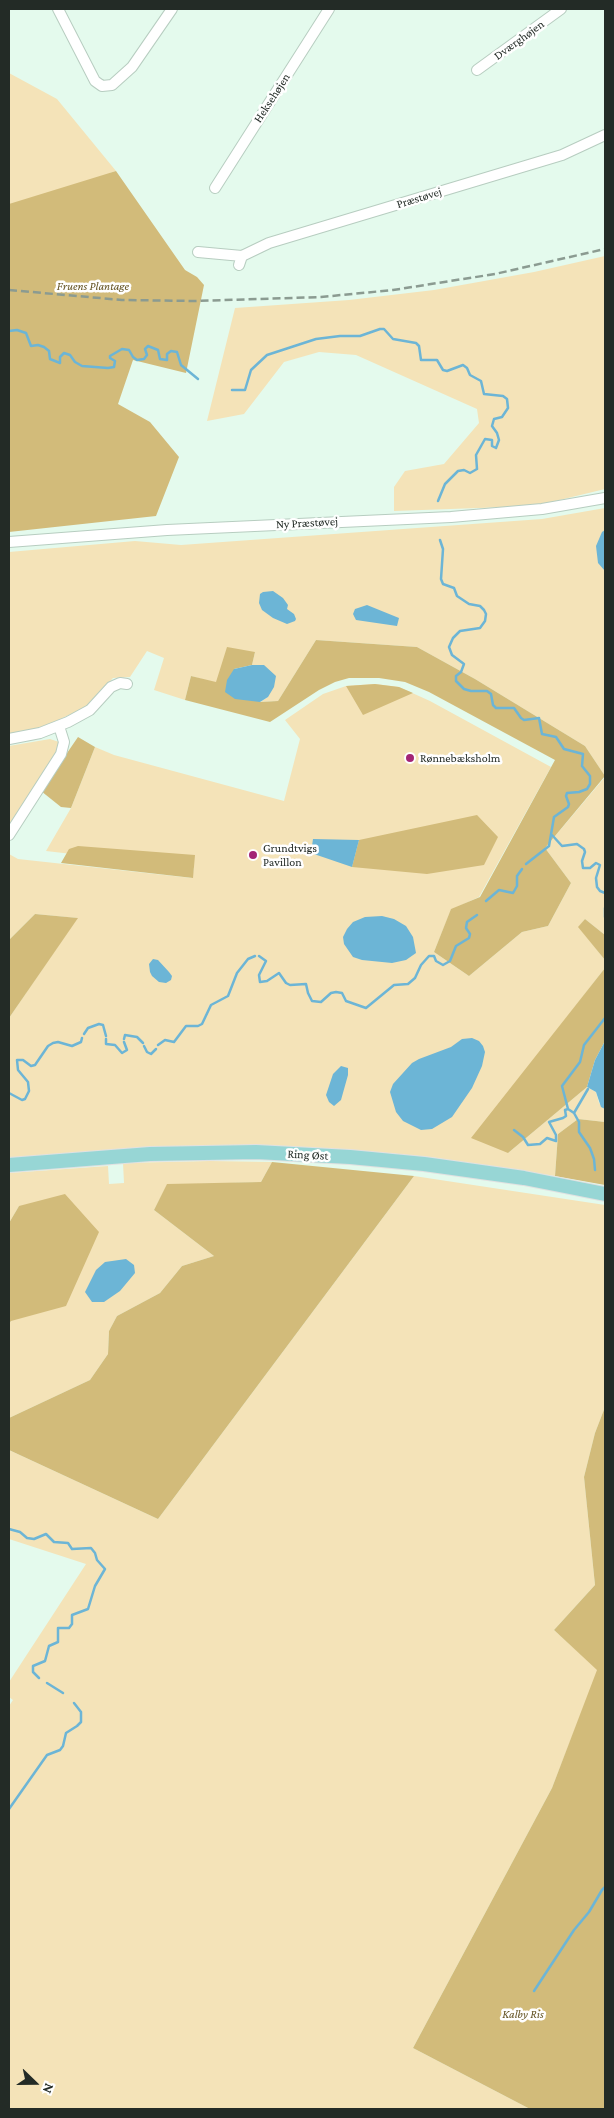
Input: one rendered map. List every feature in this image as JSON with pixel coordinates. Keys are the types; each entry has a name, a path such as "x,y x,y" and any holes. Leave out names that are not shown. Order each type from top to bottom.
{"main road":[{"name":"Ring Øst","path":"9,1164 150,1154 266,1153 350,1157 424,1164 524,1178 605,1194"}],"street":[{"path":"58,9 95,80 102,86 112,85 132,67 172,9"},
{"name":"Heksehøjen","path":"215,188 329,9"},
{"name":"Dværghøjen","path":"477,70 561,9"},
{"name":"Præstøvej","path":"198,252 240,261 269,243 562,155 605,135"},
{"name":"Ny Præstøvej","path":"9,542 167,530 451,517 542,509 605,498"},
{"path":"9,739 40,733 59,726 90,710 111,688 120,683 127,684"},
{"path":"9,835 61,754 64,742 59,726"}],"shaded area":[{"path":"9,73 57,99 116,171 110,173 198,287 9,269"},
{"path":"605,256 605,489 535,506 394,511 394,487 405,471 444,464 479,423 477,409 356,355 319,352 284,362 244,414 207,421 235,308 349,300 434,290 534,272"},
{"path":"605,508 605,776 585,746 475,679 417,647 316,640 278,701 260,702 268,697 264,665 252,665 255,652 216,683 191,676 185,700 154,690 164,658 147,651 130,677 113,678 86,707 39,729 9,734 9,552 135,541 181,545 542,519"},
{"path":"375,684 399,687 430,701 551,767 479,897 451,910 434,952 469,976 522,932 548,926 571,883 545,848 605,777 605,935 585,919 579,927 605,960 605,968 547,1043 508,1153 587,1087 596,1092 599,1103 605,1109 605,1122 578,1119 558,1134 555,1176 430,1157 262,1145 9,1159 9,1018 77,918 35,914 9,940 9,854 18,859 192,878 194,868 46,851 71,808 95,747 114,755 284,801 300,739 285,720 323,694 346,686"},
{"path":"50,739 59,742 59,753 9,830 9,746"},
{"path":"272,1162 261,1182 167,1185 154,1210 214,1256 182,1266 160,1293 117,1316 109,1331 108,1354 90,1380 9,1418 9,1324 11,1321 19,1206 9,1223 9,1173 108,1166 109,1184 124,1183 123,1163"},
{"path":"414,1176 605,1205 605,1407 595,1433 584,1477 595,1585 554,1630 598,1670 552,1788 413,2048 530,2109 9,2109 9,1706 13,1700 9,1697 9,1682 86,1564 9,1539 9,1450 158,1519"}],"green space":[{"name":"Fruens Plantage","path":"116,171 185,270 197,277 204,285 186,373 133,360 118,404 150,422 179,457 156,516 9,532 9,204"},
{"path":"316,640 417,647 475,679 585,746 605,776 545,848 571,883 548,926 522,932 469,976 434,952 451,909 480,897 555,760 429,692 405,682 379,678 349,678 335,682 319,690 270,722 185,700 191,676 216,682 227,647 255,652 252,665 234,669 260,702 278,701"},
{"path":"375,684 399,687 413,693 363,715 346,686"},
{"path":"78,737 95,747 71,808 61,807 41,791"},
{"path":"477,815 498,837 484,865 427,874 352,867 359,840"},
{"path":"78,846 195,855 193,878 61,863 69,849"},
{"path":"35,914 78,918 9,1018 9,940"},
{"path":"585,919 605,935 605,960 578,927"},
{"path":"605,968 605,1041 595,1060 587,1087 508,1153 471,1138"},
{"path":"578,1119 605,1122 605,1185 555,1176 558,1134"},
{"path":"272,1162 414,1176 158,1519 9,1450 9,1418 90,1380 108,1354 109,1331 117,1316 160,1293 182,1266 214,1256 154,1210 167,1184 261,1182"},
{"path":"65,1194 99,1232 66,1306 11,1321 9,1324 9,1223 19,1206"},
{"name":"Kalby Ris","path":"605,1407 605,2109 530,2109 413,2048 552,1788 597,1670 554,1630 595,1585 584,1477 595,1433"}],"water":[{"path":"605,530 605,571 598,563 596,546 602,532"},
{"path":"273,591 283,598 288,605 287,609 294,614 295,621 287,624 273,618 262,610 259,603 260,594"},
{"path":"367,605 399,618 397,626 356,620 353,614 355,609"},
{"path":"252,665 264,665 276,676 274,687 268,697 260,702 235,699 225,692 227,680 234,669"},
{"path":"313,839 359,840 352,867 311,853"},
{"path":"382,916 394,919 406,926 413,937 416,953 406,960 392,963 362,960 353,957 344,944 343,937 347,929 353,922 365,917"},
{"path":"153,959 158,960 169,972 172,976 171,980 166,983 159,982 152,976 149,964"},
{"path":"472,1038 479,1041 483,1046 485,1052 482,1066 472,1088 452,1117 432,1129 421,1130 403,1121 396,1112 390,1092 393,1084 412,1063 451,1047 462,1039"},
{"path":"605,1041 605,1109 601,1107 596,1092 587,1087 595,1060"},
{"path":"341,1066 348,1068 348,1075 341,1100 334,1106 329,1102 326,1095 333,1074"},
{"path":"126,1259 134,1265 135,1273 120,1291 104,1302 92,1302 85,1292 96,1270 105,1262"}],"waterway":[{"path":"232,390 245,390 251,370 267,355 316,339 360,336 380,329 384,329 393,339 416,343 419,346 421,360 437,360 443,370 447,371 463,365 467,368 470,375 481,381 484,394 503,396 507,399 508,408 502,417 494,419 492,426 499,440 496,448 492,446 492,440 485,439 476,455 477,469 470,473 464,470 458,471 445,484 438,501"},
{"path":"9,331 17,330 26,333 31,346 38,345 44,347 49,351 50,359 60,363 60,357 64,353 70,355 75,362 82,366 114,367 115,361 110,356 122,349 129,350 137,360 144,359 147,355 145,349 148,346 158,350 160,359 167,360 167,354 171,351 177,352 181,365 198,379"},
{"path":"440,540 443,549 441,579 443,584 454,588 457,596 469,604 480,606 486,614 485,621 480,628 460,631 453,638 449,647 452,655 464,664 461,672 456,676 456,681 464,689 487,691 491,694 493,705 496,708 514,708 524,720 539,718 542,734 556,737 564,749 583,754 582,766 590,776 590,784 587,789 567,793 568,807 554,817 549,846 526,864"},
{"path":"552,835 562,846 577,844 584,849 583,868 590,868 596,863 600,865 596,878 597,887 605,893"},
{"path":"486,901 499,890 513,893 517,886 517,876 522,869"},
{"path":"605,908 605,917"},
{"path":"259,956 266,961 259,975 260,982 267,981 279,973 286,983 290,985 306,984 312,1001 321,1002 331,993 336,992 342,993 346,1001 366,1008 394,985 408,984 415,978 421,965 429,956 434,956 436,961 443,965 450,961 456,946 469,938 470,934 466,928 467,922 477,915"},
{"path":"158,1045 165,1040 174,1042 186,1026 202,1024 211,1005 228,996 237,973 248,959 255,956"},
{"path":"595,1170 590,1148 579,1132 579,1122 574,1113 568,1109 562,1086 580,1062 584,1045 605,1018"},
{"path":"84,1034 88,1028 99,1024 103,1025 106,1036"},
{"path":"124,1039 125,1035 137,1037 143,1043"},
{"path":"9,1093 22,1100 25,1099 29,1091 28,1082 18,1070 17,1060 23,1060 31,1066 35,1065 48,1046 53,1043 58,1042 72,1046 81,1042 82,1038"},
{"path":"106,1039 106,1044 115,1045 122,1053 127,1050 124,1042"},
{"path":"144,1046 147,1052 151,1054 156,1049"},
{"path":"574,1113 588,1089"},
{"path":"514,1130 523,1137 528,1145 540,1144 547,1138 556,1141 556,1135 549,1122 566,1116 565,1110 568,1109"},
{"path":"9,1529 20,1532 27,1538 34,1539 46,1534 54,1542 68,1543 72,1549 91,1548 97,1560 105,1569 95,1586 88,1609 72,1615 72,1624 69,1628 58,1628 58,1642 49,1646 45,1661 33,1666 33,1672 39,1678"},
{"path":"47,1683 63,1693"},
{"path":"9,1809 47,1755 60,1750 66,1733 81,1722 81,1712 74,1703"},
{"path":"534,1991 605,1887"}],"railway":[{"path":"9,290 122,300 195,301 321,297 393,290 495,274 605,249"}],"place":[{"name":"Rønnebæksholm","path":"410,758"},
{"name":"Grundtvigs Pavillon","path":"253,855"}]}
